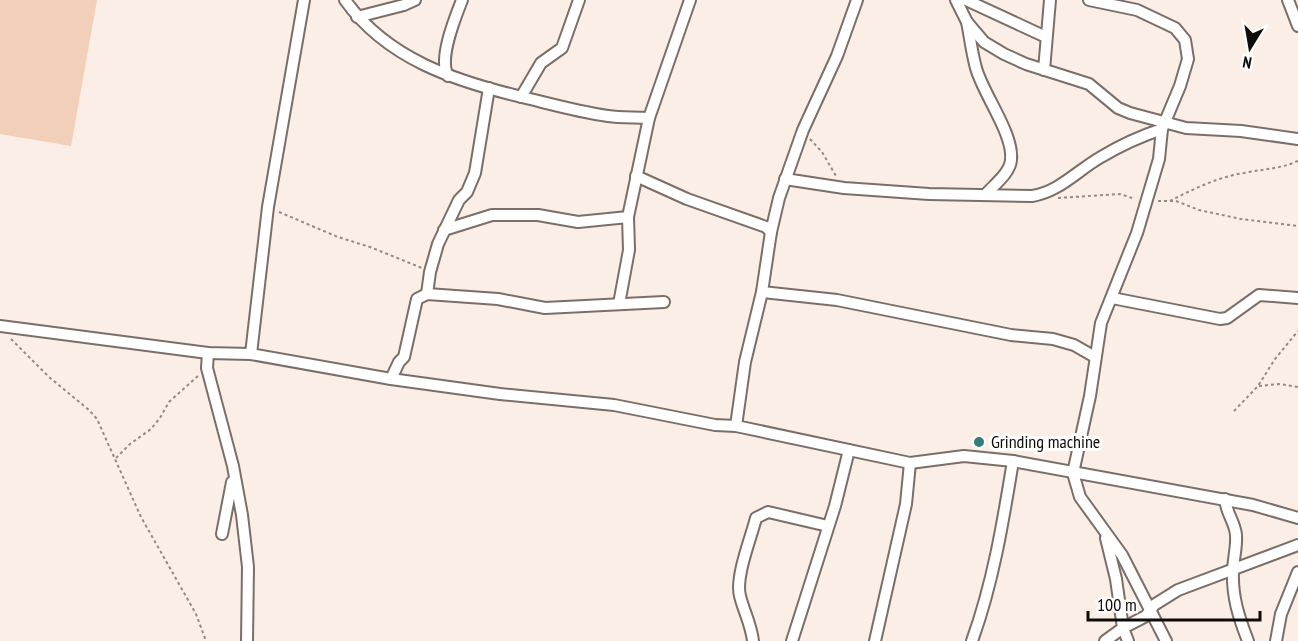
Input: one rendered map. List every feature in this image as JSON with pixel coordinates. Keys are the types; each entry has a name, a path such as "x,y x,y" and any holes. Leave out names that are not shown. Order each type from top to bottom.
{"street":[{"path":"251,354 268,207 304,0"},
{"path":"345,0 357,17 375,34 407,56 448,76 570,109 610,116 649,118"},
{"path":"357,17 415,0"},
{"path":"448,76 444,68 451,30 462,0"},
{"path":"521,97 541,63 562,48 579,0"},
{"path":"619,304 629,250 628,217 649,118 690,0"},
{"path":"736,426 745,362 762,292 771,232 785,179 803,130 837,56 857,0"},
{"path":"956,0 967,22 984,42 1004,54 1089,84 1118,108 1163,125 1241,131 1298,139"},
{"path":"966,0 1046,37"},
{"path":"1044,70 1050,0"},
{"path":"1089,0 1137,10 1175,28 1185,40 1188,59 1180,86 1163,125 1159,159 1137,233 1101,323 1090,396 1073,473 1080,497 1122,555 1166,641"},
{"path":"1288,0 1298,26"},
{"path":"967,22 976,70 1006,135 1011,160 1003,176 986,194"},
{"path":"427,294 430,272 444,230 459,200 467,192 475,173 489,88"},
{"path":"785,179 844,188 929,194 986,194 1018,197 1043,194 1057,188 1102,156 1163,125"},
{"path":"636,176 687,199 766,227 771,232"},
{"path":"444,230 492,215 538,215 578,222 628,217"},
{"path":"762,292 837,300 1011,334 1053,339 1074,345 1095,357"},
{"path":"391,378 404,357 417,299 427,294 498,299 545,308 664,302"},
{"path":"1112,298 1220,319 1227,318 1259,296 1298,298"},
{"path":"0,326 208,353 251,354 500,394 614,405 715,425 736,426 910,463 964,456 1013,461 1225,499 1298,518"},
{"path":"208,353 207,368 233,466 248,553 247,641"},
{"path":"792,641 835,506 849,450"},
{"path":"972,641 985,607 1013,461"},
{"path":"875,641 906,504 910,463"},
{"path":"222,534 233,466"},
{"path":"1225,499 1226,510 1236,535 1233,570 1234,599 1248,641"},
{"path":"753,641 751,626 739,595 739,582 756,518 768,512 828,526"},
{"path":"1105,532 1116,579 1123,628 1128,641"},
{"path":"1105,641 1146,616 1149,610 1178,590 1298,545"},
{"path":"1276,641 1281,614 1298,572"}],"path":[{"path":"803,130 822,152 844,188"},
{"path":"1170,201 1218,180 1242,173 1273,169 1298,161"},
{"path":"1043,194 1061,199 1123,195 1147,201 1182,202 1199,210 1241,219 1298,226"},
{"path":"268,207 430,272"},
{"path":"13,328 7,335 49,377 97,418 141,517 196,614 206,641"},
{"path":"1234,411 1258,386 1275,359 1298,331"},
{"path":"116,458 130,444 151,429 170,402 207,368"},
{"path":"1258,386 1280,384 1298,387"}],"shaded area":[{"path":"0,0 97,0 71,146 0,134"}],"place":[{"name":"Grinding machine","path":"979,442"}]}
